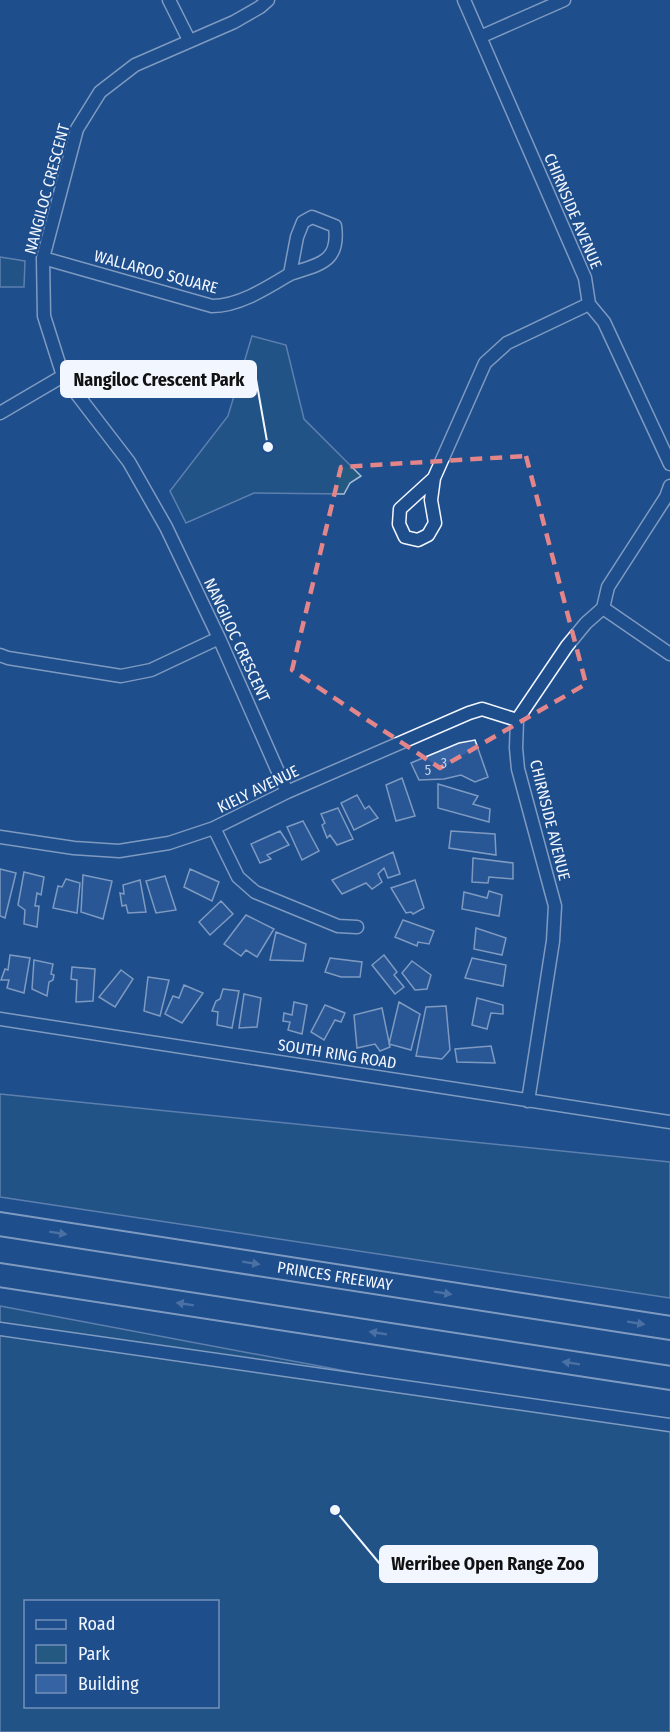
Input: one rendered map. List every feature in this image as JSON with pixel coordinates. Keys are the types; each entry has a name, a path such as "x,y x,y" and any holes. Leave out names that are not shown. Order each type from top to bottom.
{"highway":[{"name":"PRINCES FREEWAY","path":"0,1224 670,1328"},
{"path":"0,1275 670,1378"}],"street":[{"path":"170,0 189,40"},
{"name":"NANGILOC CRESCENT","path":"268,0 260,8 234,22 135,65 99,92 77,129 43,258 44,316 63,376 129,462 166,527 219,638 287,792"},
{"name":"CHIRNSIDE AVENUE","path":"464,0 585,278 589,304 604,322 670,464"},
{"path":"480,37 564,0"},
{"name":"WALLAROO SQUARE","path":"43,258 212,306 226,306 271,286 290,274 321,264 333,253 337,241 335,226 312,217 303,222 297,237 290,274"},
{"path":"434,478 400,509 399,524 405,537 418,540 428,536 435,523 431,500 434,478 485,363 507,343 589,304"},
{"path":"0,413 63,376"},
{"path":"517,720 567,646 586,623 603,608 608,587 666,497 670,486"},
{"path":"603,608 670,654"},
{"path":"0,655 121,676 151,670 219,638"},
{"name":"KIELY AVENUE","path":"0,837 74,848 119,851 169,843 214,828 287,792 482,709 517,720"},
{"name":"CHIRNSIDE AVENUE","path":"517,720 518,769 555,906 553,941 528,1101"},
{"path":"214,828 238,877 255,891 338,926 357,927"},
{"name":"SOUTH RING ROAD","path":"0,1019 670,1122"},
{"path":"0,1329 670,1425"}],"highlighted area":[{"path":"526,456 586,684 440,768 292,670 341,467"}],"green space":[{"path":"0,257 25,261 24,287 0,287"},
{"path":"252,336 286,345 304,419 361,476 350,483 344,494 254,493 186,523 170,491 228,416"},
{"path":"0,1094 670,1162 670,1298 0,1197"},
{"path":"0,1306 372,1376 670,1419 670,1732 0,1732"}],"building":[{"path":"475,740 488,777 475,782 461,775 444,779 419,780 411,763 459,743"},
{"path":"402,778 415,816 396,821 386,785"},
{"path":"438,784 478,796 473,804 490,809 489,822 438,808"},
{"path":"357,795 365,809 369,806 378,818 354,830 341,803"},
{"path":"338,808 353,839 337,845 330,835 327,838 321,814"},
{"path":"303,821 319,851 302,860 287,827"},
{"path":"280,831 289,845 267,855 271,859 260,863 251,844"},
{"path":"451,831 495,834 496,855 449,848"},
{"path":"393,852 400,874 388,878 384,868 378,874 382,882 372,889 366,883 342,894 332,880"},
{"path":"473,858 513,863 513,879 489,877 488,883 472,882"},
{"path":"0,869 16,873 5,918 0,916"},
{"path":"190,869 219,882 212,901 184,887"},
{"path":"24,872 44,877 41,895 37,893 35,906 39,906 37,927 24,924 25,910 18,905"},
{"path":"83,875 112,881 103,919 81,912"},
{"path":"165,876 176,910 156,913 146,881"},
{"path":"66,879 80,883 77,913 53,908 58,886 62,887"},
{"path":"140,880 146,912 128,913 126,905 122,906 120,893 124,894 123,885"},
{"path":"415,880 424,908 413,914 406,913 391,888"},
{"path":"489,891 502,895 499,916 462,909 464,892 487,898"},
{"path":"221,901 233,914 210,935 199,922"},
{"path":"246,915 274,929 257,957 246,950 241,956 224,944"},
{"path":"403,920 434,931 429,944 418,942 417,946 395,937"},
{"path":"476,928 506,938 502,955 474,949"},
{"path":"276,932 306,944 303,961 270,960"},
{"path":"10,955 30,958 24,993 7,988 9,980 1,980 5,969 8,970"},
{"path":"384,955 397,972 394,975 404,987 395,994 372,965"},
{"path":"330,958 362,962 360,977 341,977 325,972"},
{"path":"472,958 506,965 503,986 465,978"},
{"path":"34,960 53,964 51,974 54,975 53,980 49,982 47,996 32,989"},
{"path":"412,961 431,975 427,989 415,990 402,973"},
{"path":"72,967 95,969 93,1001 76,1002 77,980 71,979"},
{"path":"121,970 133,979 115,1007 99,997"},
{"path":"148,977 169,980 160,1016 144,1011"},
{"path":"184,985 203,993 182,1023 165,1014 173,996 179,998"},
{"path":"223,989 239,991 232,1028 217,1025 218,1012 212,1011"},
{"path":"244,994 261,998 257,1027 239,1028"},
{"path":"477,998 503,1005 503,1014 491,1013 487,1029 472,1025"},
{"path":"294,1002 307,1005 302,1034 288,1030 290,1022 283,1021 284,1013 292,1015"},
{"path":"399,1002 420,1014 411,1050 389,1044"},
{"path":"325,1005 345,1013 341,1022 335,1020 324,1040 311,1032"},
{"path":"446,1006 450,1050 442,1059 416,1056 426,1007"},
{"path":"382,1008 390,1047 380,1051 375,1044 357,1048 354,1015"},
{"path":"491,1046 495,1063 457,1062 455,1049"}],"place":[{"name":"Nangiloc Crescent Park","path":"268,447"},
{"name":"Werribee Open Range Zoo","path":"335,1510"}]}
